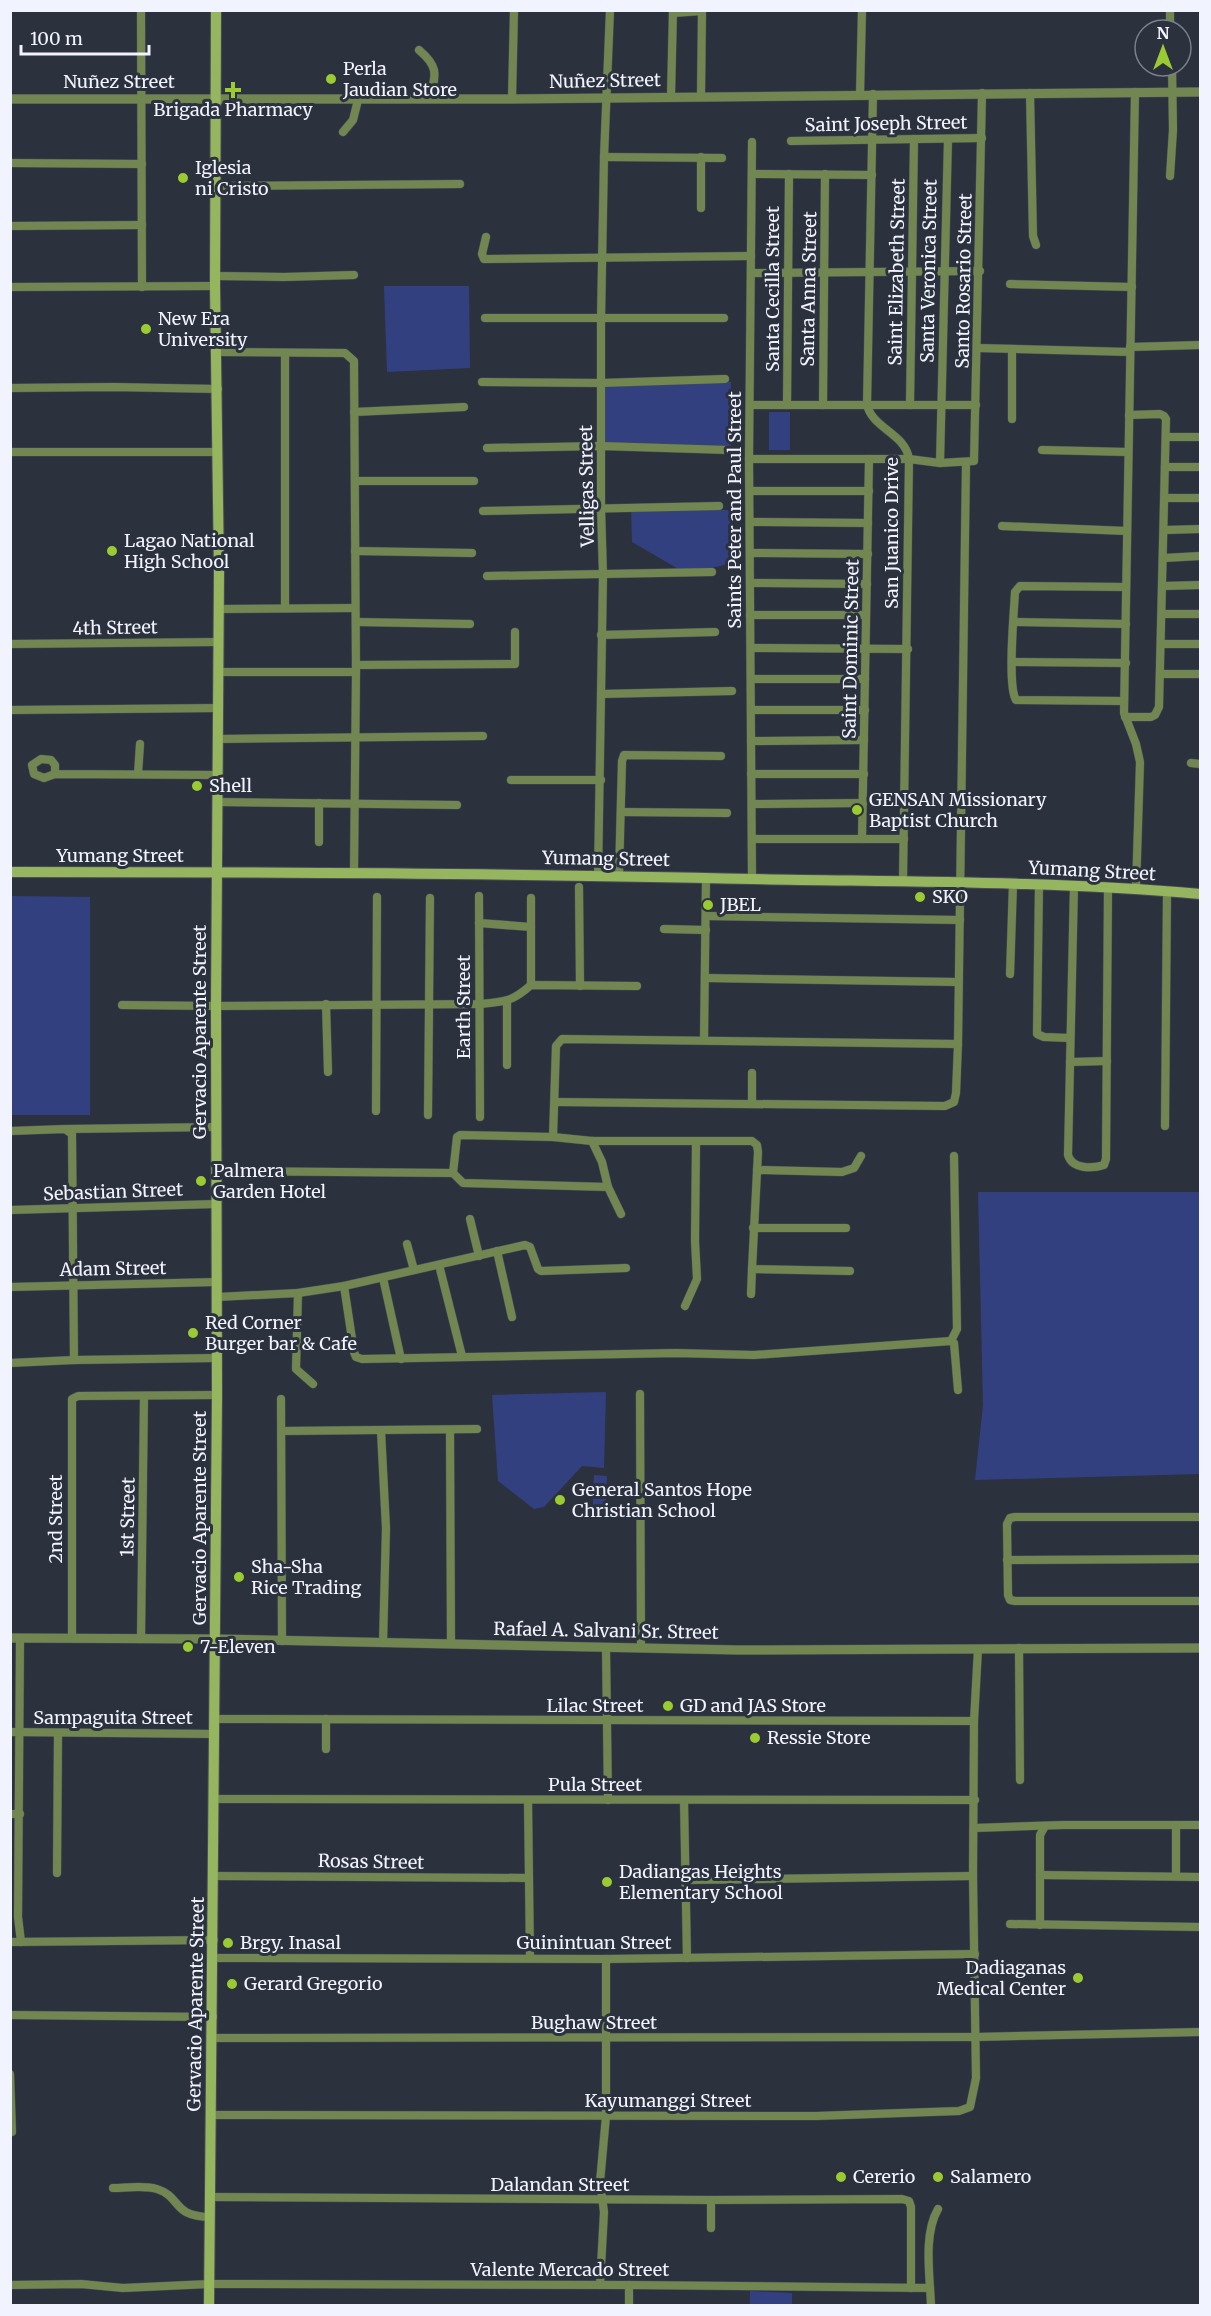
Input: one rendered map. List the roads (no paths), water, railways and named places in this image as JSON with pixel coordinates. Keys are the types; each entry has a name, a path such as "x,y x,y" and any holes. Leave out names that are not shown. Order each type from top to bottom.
{"main road":[{"name":"Gervacio Aparente Street","path":"209,2306 215,1799 216,1006 219,739 218,352 215,281 216,10"},
{"name":"Yumang Street","path":"10,872 619,875 1074,885 1200,894"}],"street":[{"path":"141,10 142,286"},
{"path":"512,99 514,10"},
{"name":"Velligas Street","path":"598,875 603,575 601,319 610,10"},
{"path":"860,94 862,10"},
{"path":"671,96 673,12 702,11 701,96"},
{"path":"419,50 430,59 435,68 430,98"},
{"path":"1170,176 1172,78"},
{"path":"1135,92 1124,701 1125,717 1136,744 1140,762 1136,888"},
{"name":"Nuñez Street","path":"10,99 358,100 1200,92"},
{"name":"Santo Rosario Street","path":"966,463 975,459 982,93"},
{"path":"1030,93 1033,225 1036,245"},
{"path":"867,405 873,94"},
{"path":"343,132 353,120 358,100"},
{"name":"Saint Joseph Street","path":"791,141 982,138"},
{"name":"Saint Elizabeth Street","path":"910,405 914,139"},
{"name":"Santa Veronica Street","path":"940,463 948,139"},
{"name":"Saints Peter and Paul Street","path":"752,142 749,459 752,879"},
{"path":"604,157 722,158"},
{"path":"701,157 701,208"},
{"path":"10,163 142,164"},
{"path":"752,174 872,175"},
{"name":"Santa Cecilla Street","path":"787,405 789,174"},
{"name":"Santa Anna Street","path":"823,405 825,174"},
{"path":"215,186 460,184"},
{"path":"10,226 142,225"},
{"path":"486,237 482,254 484,259 751,256"},
{"path":"751,273 980,271"},
{"path":"10,287 142,286 354,275"},
{"path":"1010,284 1132,287"},
{"path":"485,318 724,318"},
{"path":"977,348 1130,350 1200,345"},
{"path":"1012,349 1012,419"},
{"path":"218,352 345,353 350,355 354,361 356,481 354,872"},
{"path":"285,354 285,608"},
{"path":"482,382 601,383 725,379"},
{"path":"10,388 218,389"},
{"path":"750,405 976,405"},
{"name":"San Juanico Drive","path":"867,405 874,419 903,442 909,459 903,881"},
{"path":"354,412 464,407"},
{"path":"1125,717 1146,718 1155,715 1159,707 1165,530 1166,437 1164,416 1129,415"},
{"path":"1166,437 1200,437"},
{"path":"488,448 601,446 729,450"},
{"path":"1042,450 1128,452"},
{"path":"10,452 218,452"},
{"path":"555,1102 949,1106 956,1097 966,463 940,463 909,459 749,459"},
{"name":"Saint Dominic Street","path":"862,838 869,459"},
{"path":"1165,467 1200,467"},
{"path":"356,481 474,481"},
{"path":"750,491 869,491"},
{"path":"1165,498 1200,498"},
{"path":"483,511 719,506"},
{"path":"750,522 868,523"},
{"path":"1002,526 1127,531"},
{"path":"1165,530 1200,529"},
{"path":"355,551 472,553"},
{"path":"750,553 868,554"},
{"path":"1164,558 1200,556"},
{"path":"487,576 712,572"},
{"path":"750,583 867,584"},
{"path":"1124,701 1016,700 1012,692 1012,662 1014,592 1020,586 1027,584 1126,586"},
{"path":"1163,586 1200,585"},
{"path":"219,609 355,608"},
{"path":"1162,614 1200,614"},
{"path":"750,615 867,615"},
{"path":"356,622 470,624"},
{"path":"1014,622 1126,624"},
{"path":"219,672 515,664 515,632"},
{"path":"601,635 715,632"},
{"name":"4th Street","path":"10,644 219,642"},
{"path":"1161,644 1200,644"},
{"path":"751,648 908,649"},
{"path":"1012,662 1126,663"},
{"path":"1160,674 1200,674"},
{"path":"751,679 865,679"},
{"path":"601,694 732,691"},
{"path":"10,710 219,708"},
{"path":"751,710 865,710"},
{"path":"219,739 483,736"},
{"path":"751,741 864,740"},
{"path":"138,774 140,744"},
{"path":"619,875 624,755 721,756"},
{"path":"1191,764 1200,764"},
{"path":"55,774 218,775"},
{"path":"751,774 864,774"},
{"path":"511,780 601,780"},
{"path":"218,802 456,805"},
{"path":"319,803 319,842"},
{"path":"752,804 863,803"},
{"path":"621,812 727,813"},
{"path":"752,838 904,838"},
{"path":"704,1040 706,877"},
{"path":"1010,974 1012,884"},
{"path":"1039,884 1037,1034 1044,1037 1070,1038"},
{"path":"1074,885 1068,1155 1072,1164 1097,1167 1104,1166 1105,1163 1108,887"},
{"path":"579,887 580,986"},
{"path":"1165,1126 1167,891"},
{"name":"Earth Street","path":"479,896 480,1117"},
{"path":"376,1111 377,897"},
{"path":"428,1115 430,898"},
{"path":"531,898 531,985"},
{"path":"706,916 960,920"},
{"path":"479,923 531,927"},
{"path":"664,929 706,930"},
{"path":"705,978 958,982"},
{"path":"122,1005 480,1004 507,1002 518,997 531,985 637,986"},
{"path":"507,1002 507,1065"},
{"path":"326,1004 328,1072"},
{"path":"553,1137 555,1046 562,1039 958,1044"},
{"path":"1070,1062 1107,1062"},
{"path":"752,1073 752,1104"},
{"path":"10,1131 216,1127"},
{"path":"65,1129 72,1134 74,1359"},
{"path":"453,1173 458,1136 553,1137 592,1141 746,1140 755,1143 758,1152 751,1294"},
{"path":"592,1141 602,1162 608,1187 621,1214"},
{"path":"686,1306 697,1279 696,1142"},
{"path":"757,1170 847,1171 854,1168 861,1156"},
{"path":"951,1341 957,1329 954,1156"},
{"path":"216,1171 453,1173 463,1183 471,1185 608,1187"},
{"name":"Sebastian Street","path":"10,1210 216,1204"},
{"path":"470,1219 479,1256"},
{"path":"753,1228 846,1228"},
{"path":"407,1244 414,1270"},
{"path":"217,1297 298,1293 344,1286 528,1245 538,1269 546,1272 626,1268"},
{"path":"497,1251 512,1317"},
{"path":"439,1265 462,1356"},
{"path":"752,1269 850,1271"},
{"path":"383,1278 401,1359"},
{"name":"Adam Street","path":"10,1287 217,1282"},
{"path":"344,1286 356,1357 362,1359 676,1353 754,1355 951,1341"},
{"path":"298,1293 297,1369 313,1384"},
{"path":"951,1341 954,1343 958,1390"},
{"path":"10,1363 74,1359 217,1358"},
{"path":"640,1394 640,1648"},
{"path":"144,1396 217,1395"},
{"name":"2nd Street","path":"72,1638 70,1405 72,1399 78,1396 144,1396"},
{"name":"1st Street","path":"141,1639 144,1396"},
{"path":"281,1399 282,1641"},
{"path":"282,1431 477,1429"},
{"path":"381,1431 386,1528 383,1643"},
{"path":"450,1431 451,1644"},
{"path":"1200,1518 1010,1518 1007,1520 1008,1595 1010,1600 1015,1602 1200,1602"},
{"path":"1007,1560 1200,1559"},
{"path":"15,1638 21,1733 18,1917 21,1942"},
{"name":"Rafael A. Salvani Sr. Street","path":"15,1638 738,1650 1200,1648"},
{"path":"606,1647 608,1800"},
{"path":"1019,1648 1020,1780"},
{"name":"Kayumanggi Street","path":"211,2115 816,2116 965,2110 970,2107 975,2092 974,1721 978,1649"},
{"name":"Lilac Street","path":"215,1719 606,1722 974,1721"},
{"path":"326,1719 326,1749"},
{"name":"Sampaguita Street","path":"10,1732 215,1734"},
{"path":"57,1873 58,1734"},
{"name":"Pula Street","path":"215,1799 975,1800"},
{"path":"528,1800 530,1958"},
{"path":"684,1800 687,1958"},
{"path":"10,1814 20,1814"},
{"path":"1176,1825 1176,1876"},
{"path":"974,1828 1200,1825"},
{"path":"1040,1925 1040,1835 1045,1826"},
{"name":"Rosas Street","path":"214,1875 528,1878"},
{"path":"1040,1875 1200,1876"},
{"path":"685,1880 973,1876"},
{"path":"1010,1924 1200,1927"},
{"path":"10,1942 214,1940"},
{"name":"Guinintuan Street","path":"213,1958 606,1959 975,1954"},
{"path":"600,2285 604,2212 600,2182 606,2116 606,1959"},
{"path":"10,2015 213,2018"},
{"name":"Bughaw Street","path":"213,2038 975,2037 1200,2032"},
{"path":"10,2074 12,2132"},
{"path":"113,2188 156,2189 171,2197 189,2215 210,2217"},
{"name":"Dalandan Street","path":"210,2197 601,2200 902,2199 909,2201 911,2288"},
{"path":"711,2200 711,2228"},
{"path":"931,2306 930,2231 932,2219 938,2209"},
{"name":"Valente Mercado Street","path":"10,2285 81,2284 123,2288 209,2284 930,2288"},
{"path":"628,2285 629,2306"}],"place":[{"name":"Perla Jaudian Store","path":"331,79"},
{"name":"Brigada Pharmacy","path":"233,90"},
{"name":"Iglesia ni Cristo","path":"183,178"},
{"name":"New Era University","path":"146,329"},
{"name":"Lagao National High School","path":"112,551"},
{"name":"Shell","path":"197,786"},
{"name":"GENSAN Missionary Baptist Church","path":"857,810"},
{"name":"SKO","path":"920,897"},
{"name":"JBEL","path":"708,905"},
{"name":"Palmera Garden Hotel","path":"201,1181"},
{"name":"Red Corner Burger bar & Cafe","path":"193,1333"},
{"name":"General Santos Hope Christian School","path":"560,1500"},
{"name":"Sha-Sha Rice Trading","path":"239,1577"},
{"name":"7-Eleven","path":"188,1647"},
{"name":"GD and JAS Store","path":"668,1706"},
{"name":"Ressie Store","path":"755,1738"},
{"name":"Dadiangas Heights Elementary School","path":"607,1882"},
{"name":"Brgy. Inasal","path":"228,1943"},
{"name":"Dadiaganas Medical Center","path":"1078,1978"},
{"name":"Gerard Gregorio","path":"232,1984"},
{"name":"Cererio","path":"841,2177"},
{"name":"Salamero","path":"938,2177"}]}
